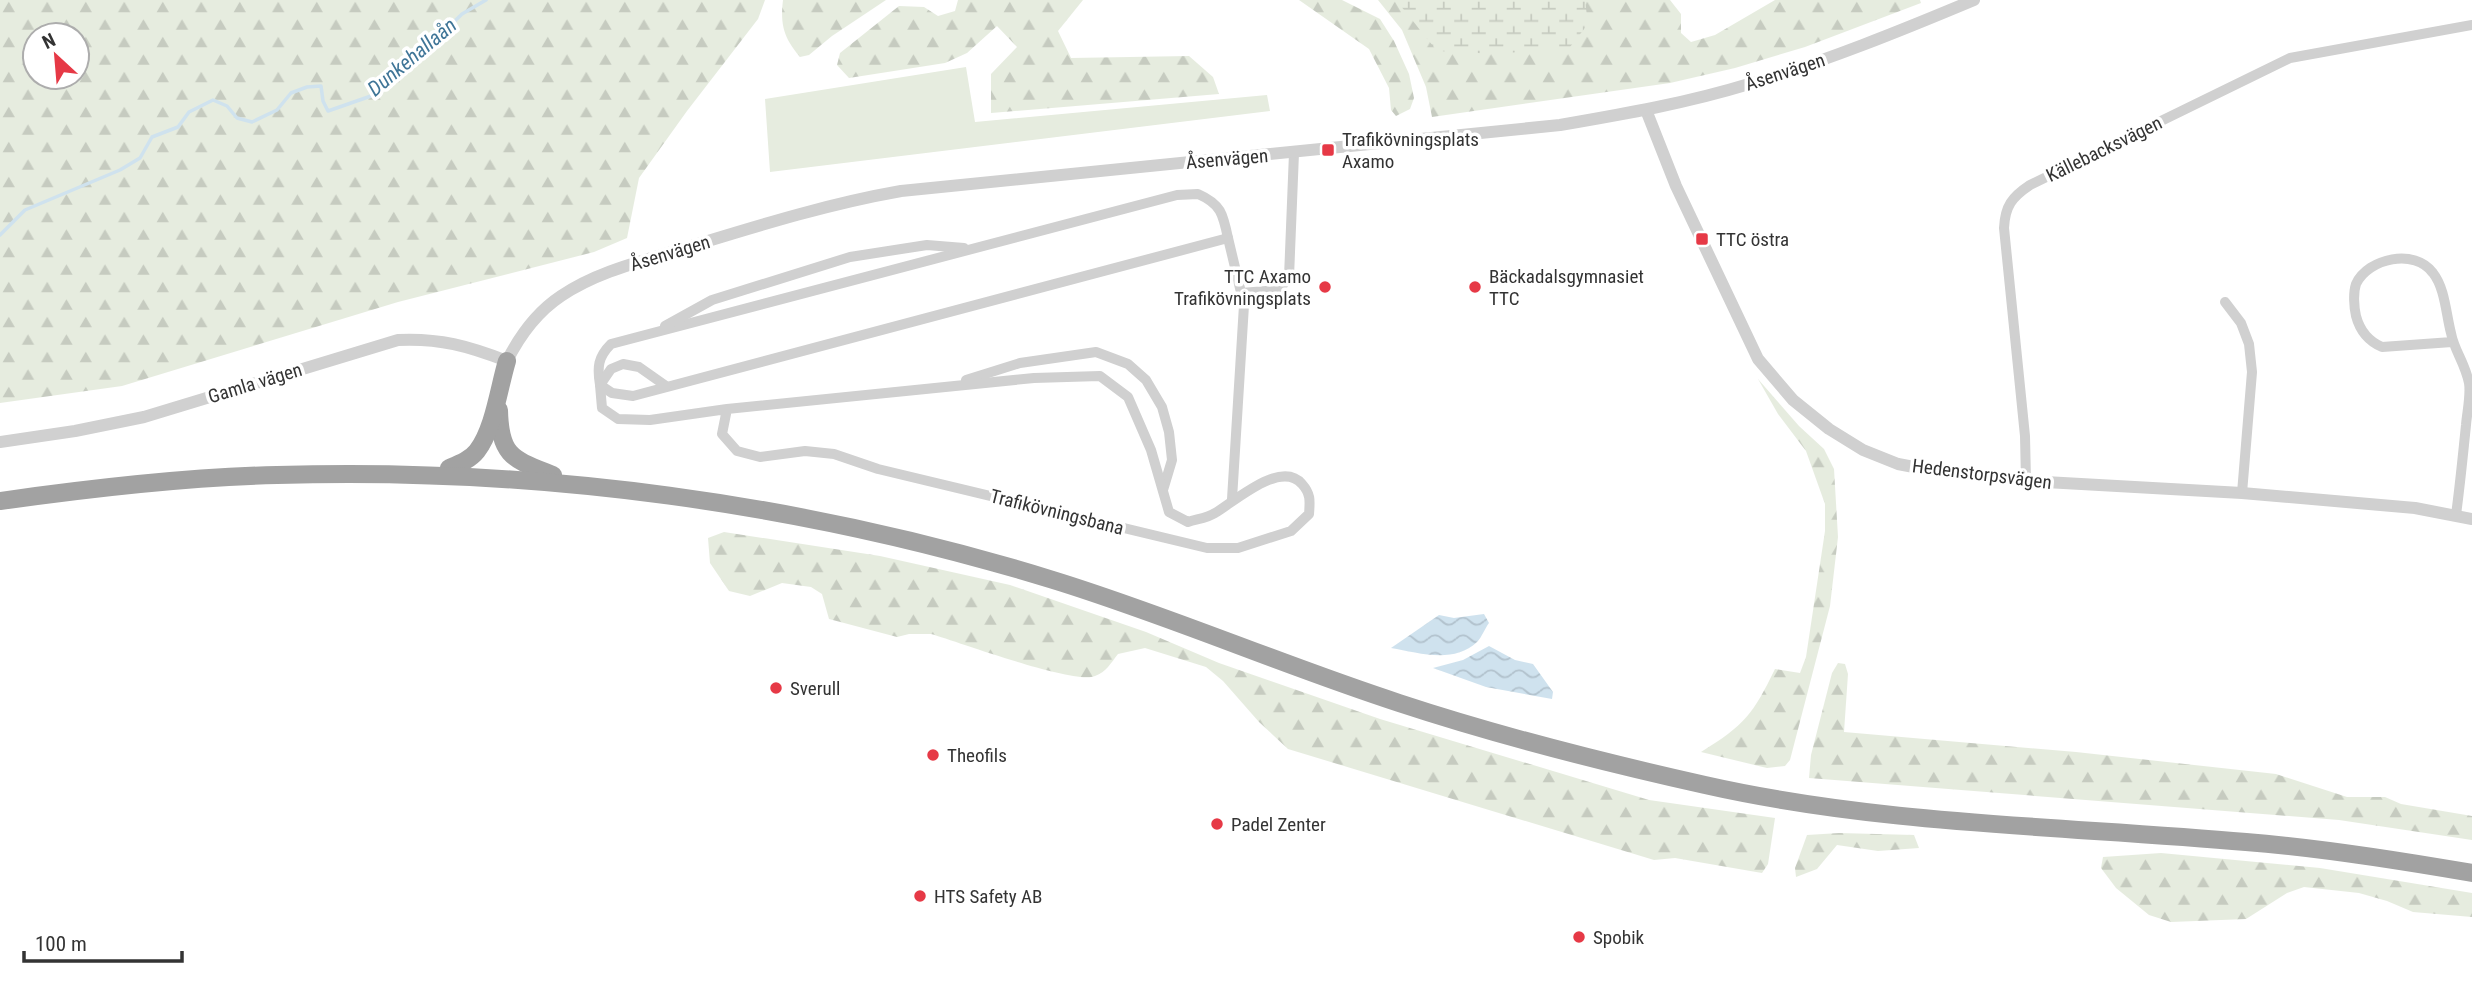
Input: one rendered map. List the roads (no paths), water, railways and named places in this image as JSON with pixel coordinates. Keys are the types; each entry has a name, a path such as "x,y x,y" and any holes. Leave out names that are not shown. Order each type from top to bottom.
{"highway":[{"path":"449,468 463,462 478,450 498,396 507,361"},
{"path":"498,396 499,431 506,449 519,462 553,475"},
{"path":"0,493 155,475 275,467 449,468 553,475 713,494 834,516 946,542 1055,572 1466,715 1640,761 1816,794 1896,804 2021,816 2253,832 2338,841 2472,863"},
{"path":"0,500 155,482 275,475 380,474 552,484 712,503 833,524 944,550 1053,580 1397,703 1532,743 1711,786 1791,801 1893,814 2264,843 2338,851 2472,873"}],"street":[{"name":"Åsenvägen","path":"507,361 522,335 542,312 559,297 594,277 815,209 901,191 1560,125 1646,110 1748,84 1825,60 1975,0"},
{"name":"Källebacksvägen","path":"2026,481 2025,436 2004,228 2005,214 2012,197 2029,185 2290,58 2472,25"},
{"name":"Hedenstorpsvägen","path":"1646,110 1676,186 1759,359 1793,400 1829,429 1863,450 1898,464 1935,471 2026,481 2242,493 2416,508 2472,519"},
{"path":"1241,293 1279,289 1289,277 1294,153"},
{"name":"Trafikövningsbana","path":"727,409 722,434 737,451 760,457 805,451 834,454 878,469 1207,548 1238,548 1291,531 1309,514 1311,497 1301,482 1293,476 1273,478 1232,499 1214,514 1188,522 1169,512 1151,450 1128,397 1100,376 1034,378 727,409 650,420 618,419 602,408 597,369 602,352 611,344 1177,195 1198,194 1213,201 1223,217 1244,304 1232,499"},
{"path":"666,386 639,367 623,364 611,369 600,385 612,393 633,396 1228,238"},
{"name":"Trafikövningsbana","path":"652,334 712,300 850,257 927,245 974,249"},
{"path":"2452,342 2393,347 2371,343 2357,317 2354,292 2357,282 2373,266 2397,259 2423,264 2432,270 2439,283 2452,342 2464,363 2470,386 2456,515"},
{"path":"2225,302 2241,323 2249,344 2252,372 2242,493"},
{"name":"Gamla vägen","path":"0,442 144,417 397,340 440,340 464,345 507,361"},
{"name":"Trafikövningsbana","path":"943,387 1020,363 1096,352 1128,364 1146,380 1162,407 1169,432 1172,460 1163,490"}],"water":[{"path":"1484,614 1489,623 1480,638 1468,649 1458,653 1436,655 1391,648 1439,615 1454,618"},
{"path":"1489,646 1515,660 1533,664 1553,692 1552,699 1486,687 1433,668 1463,660"}],"waterway":[{"name":"Dunkehallaån","path":"0,235 25,210 120,170 140,158 152,137 178,127 189,112 213,100 227,106 237,118 252,122 277,110 291,93 307,87 321,86 323,101 328,111 371,96 382,78 418,57 462,14 486,0"}],"place":[{"name":"Trafikövningsplats Axamo","path":"1328,150"},
{"name":"TTC östra","path":"1702,239"},
{"name":"TTC Axamo Trafikövningsplats","path":"1325,287"},
{"name":"Bäckadalsgymnasiet TTC","path":"1475,287"},
{"name":"Sverull","path":"776,688"},
{"name":"Theofils","path":"933,755"},
{"name":"Padel Zenter","path":"1217,824"},
{"name":"HTS Safety AB","path":"920,896"},
{"name":"Spobik","path":"1579,937"}]}
